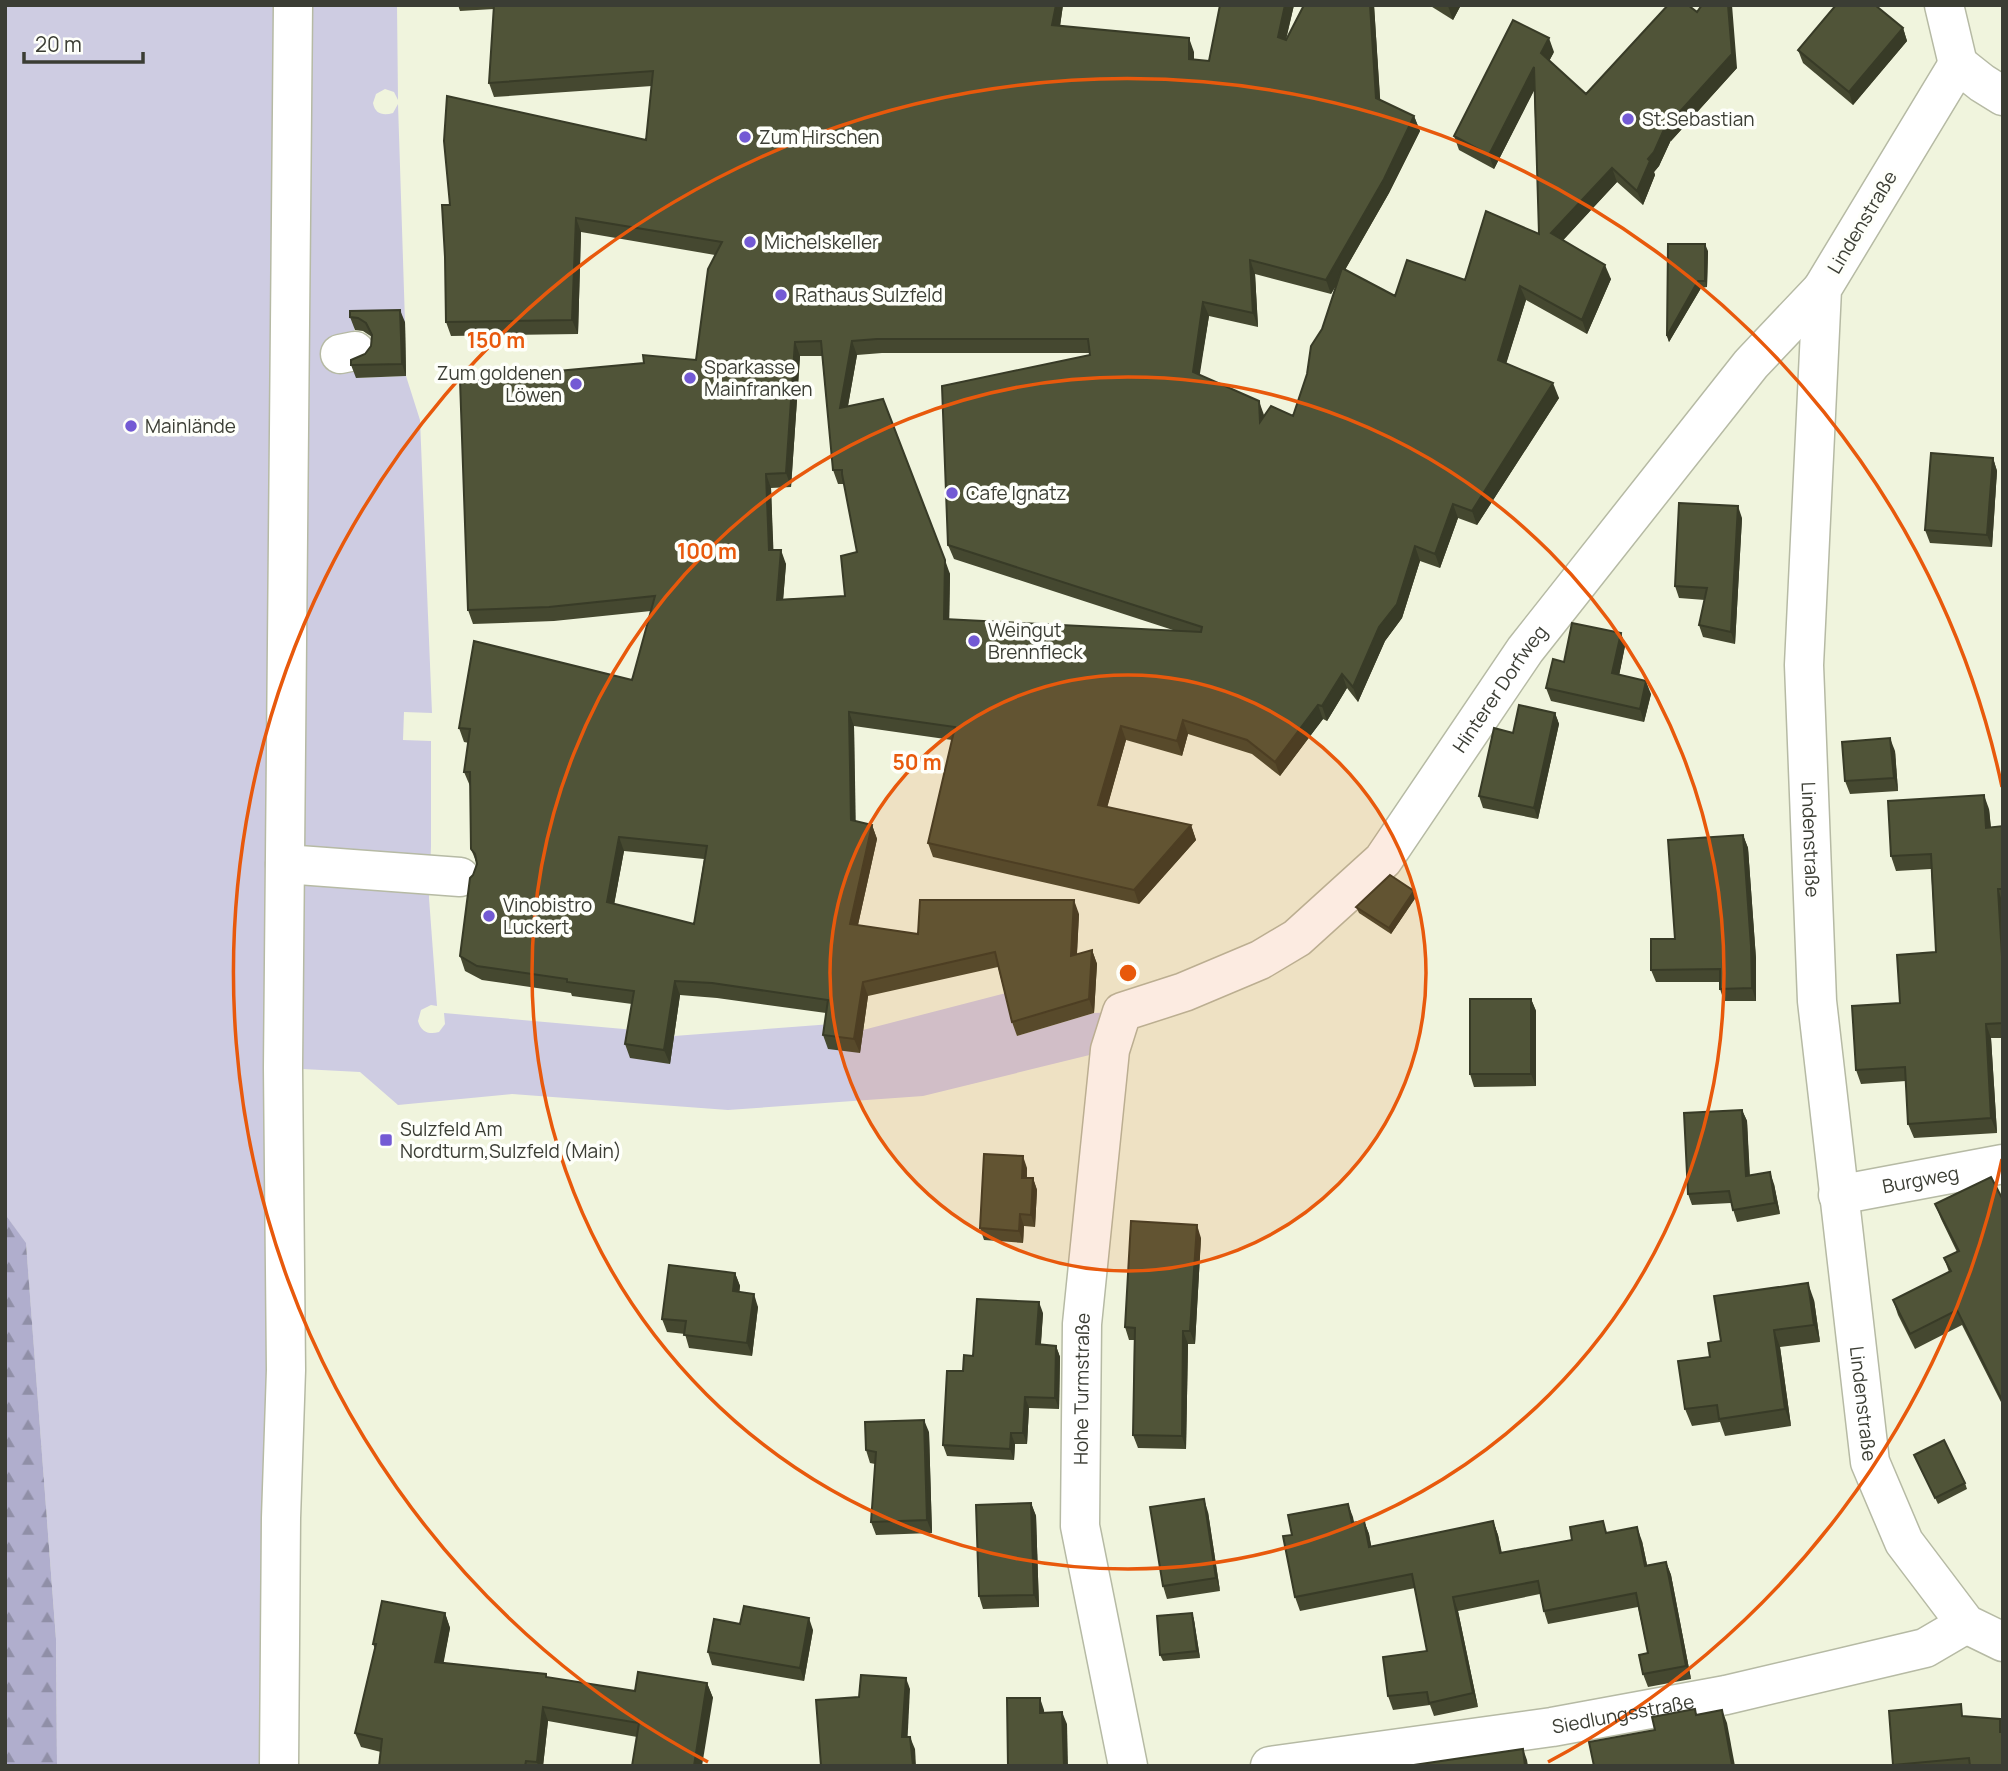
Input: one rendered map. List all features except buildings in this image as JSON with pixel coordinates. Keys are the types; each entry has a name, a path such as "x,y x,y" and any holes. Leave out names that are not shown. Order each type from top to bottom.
{"street":[{"path":"279,1766 281,1518 286,1370 283,1068 293,5"},
{"path":"1944,5 1958,64 2003,96"},
{"name":"Lindenstraße","path":"1958,64 1822,289 1804,665 1816,1001 1870,1462 1904,1542 1966,1624"},
{"name":"Hinterer Dorfweg","path":"1122,1012 1184,992 1260,960 1297,938 1383,860 1525,650 1751,364 1822,289"},
{"path":"285,864 460,877"},
{"name":"Hohe Turmstraße","path":"1122,1012 1110,1050 1082,1324 1080,1526 1128,1766"},
{"name":"Burgweg","path":"1838,1195 2003,1164"},
{"path":"1966,1624 2003,1642"},
{"name":"Siedlungsstraße","path":"1270,1766 1552,1727 1726,1695 1925,1648 1966,1624"}],"shaded area":[{"path":"5,5 397,5 398,100 394,92 385,89 376,94 373,103 378,112 386,114 393,113 398,104 405,322 354,324 356,378 406,376 420,420 432,713 404,712 403,740 431,741 429,898 437,1006 431,1005 421,1010 418,1021 423,1030 429,1033 439,1032 445,1024 444,1013 635,1030 669,1064 674,1036 832,1024 859,1053 863,1030 1006,993 1017,1036 1094,1013 1122,1012 1110,1050 923,1096 728,1110 512,1094 398,1105 360,1072 283,1068 279,1766 57,1766 56,1639 26,1244 5,1214"}],"green space":[{"path":"5,1214 26,1243 56,1639 57,1766 5,1766"}],"place":[{"name":"St.Sebastian","path":"1628,119"},
{"name":"Zum Hirschen","path":"745,137"},
{"name":"Michelskeller","path":"750,242"},
{"name":"Rathaus Sulzfeld","path":"781,295"},
{"name":"Sparkasse Mainfranken","path":"690,378"},
{"name":"Zum goldenen Löwen","path":"576,384"},
{"name":"Mainlände","path":"131,426"},
{"name":"Cafe Ignatz","path":"952,493"},
{"name":"Weingut Brennfleck","path":"974,641"},
{"name":"Vinobistro Luckert","path":"489,916"},
{"name":"Sulzfeld Am Nordturm,Sulzfeld (Main)","path":"386,1140"}]}
